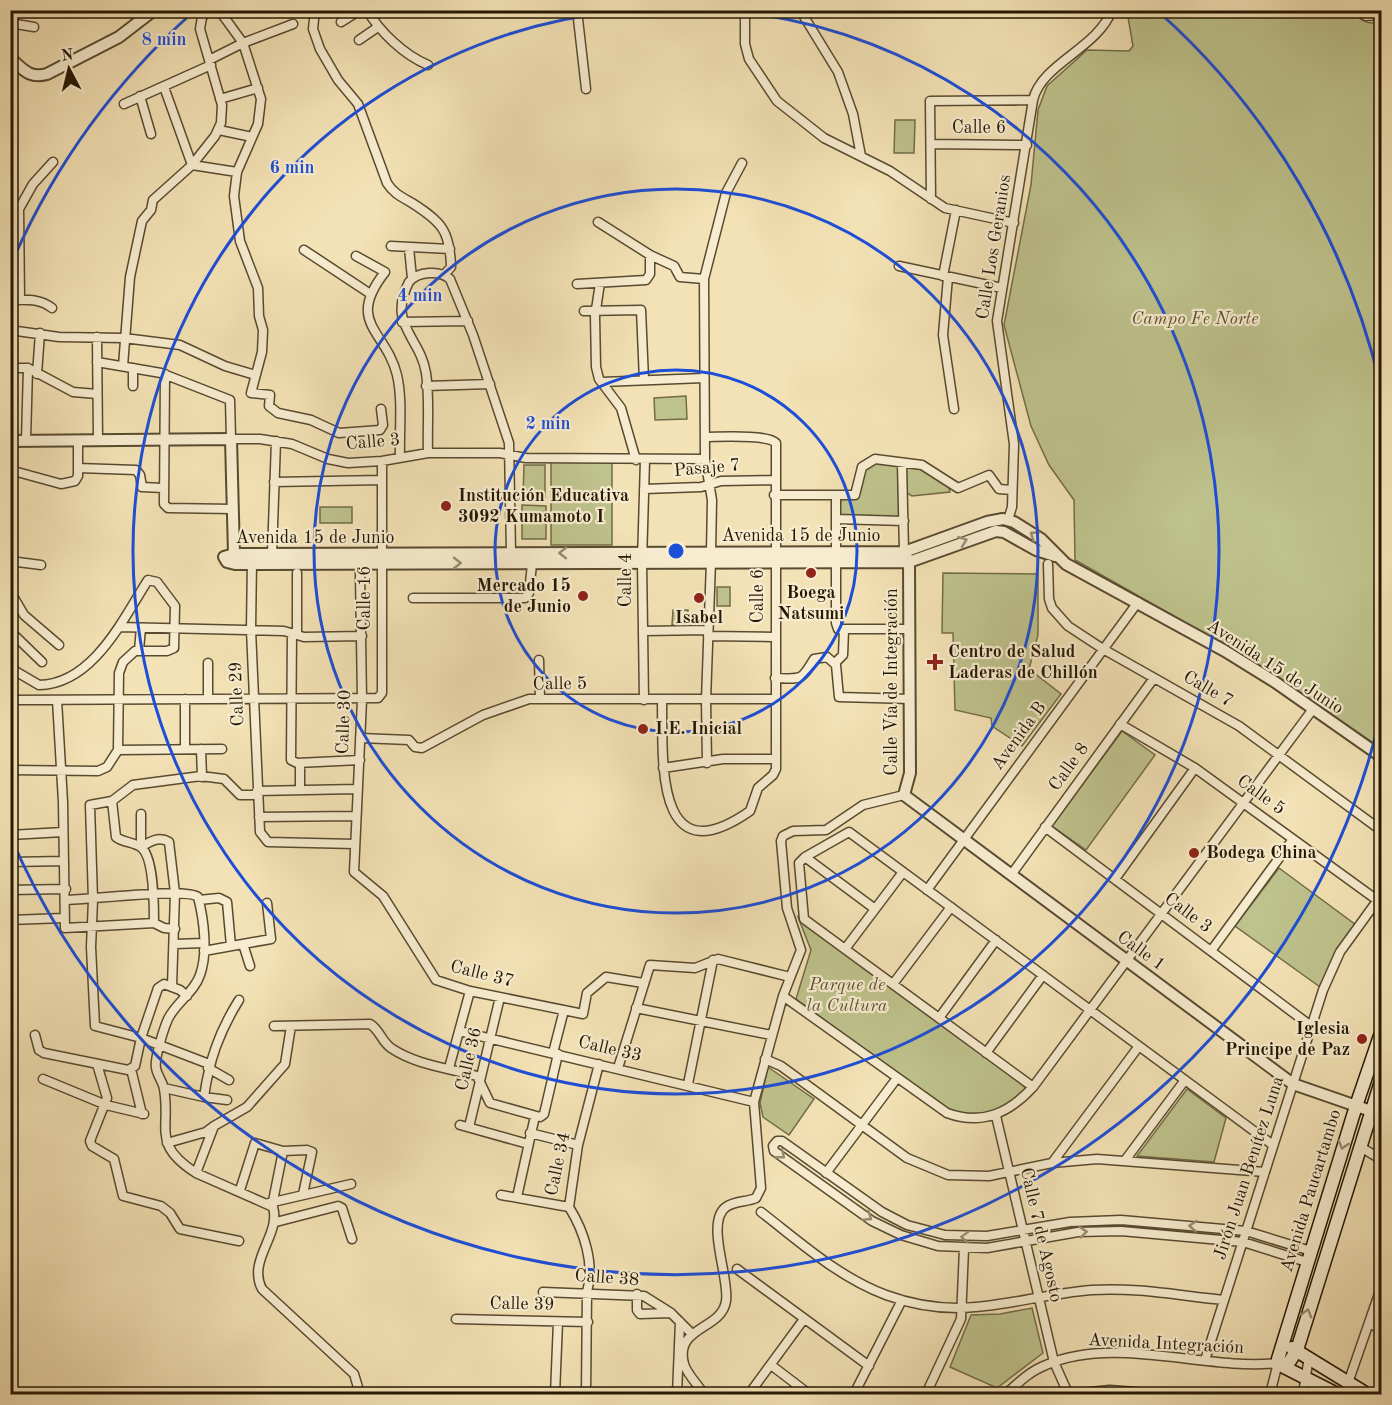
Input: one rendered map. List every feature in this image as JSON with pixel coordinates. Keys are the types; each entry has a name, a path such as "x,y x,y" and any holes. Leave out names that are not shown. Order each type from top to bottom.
{"main road":[{"name":"Avenida Paucartambo","path":"1282,1365 1281,1347 1361,1089 1382,1030"},
{"name":"Avenida Paucartambo","path":"1282,1365 1296,1350 1382,1078"},
{"path":"1281,1347 1296,1350 1309,1357 1367,1395"},
{"path":"1282,1365 1337,1395"}],"street":[{"path":"10,58 28,74 36,77 47,74 119,37 154,10"},
{"path":"123,366 130,277 142,221 151,210 153,200 192,165 219,130 222,117 220,99 200,25 202,17 210,10"},
{"path":"219,10 243,43 261,99 258,124 237,172 234,196 240,241 258,288 259,316 263,330 262,352 251,393 270,394 272,409 312,420 339,433 380,430 383,425 381,409"},
{"path":"315,10 313,28 316,39 338,80 358,104 387,183 396,194 442,224 450,249 451,267 444,275"},
{"path":"341,22 360,10"},
{"path":"367,10 378,27 407,53 428,65"},
{"path":"577,10 586,89"},
{"path":"745,10 745,44 750,59 777,101 824,138 898,176 945,208 1014,223"},
{"path":"800,10 838,72 853,114 861,156"},
{"name":"Calle Los Geranios","path":"1008,520 1012,507 1014,444 997,321 1033,100 1039,84 1094,37 1112,10"},
{"path":"1356,10 1366,16 1382,15"},
{"path":"10,23 34,27"},
{"path":"124,104 164,87 243,43 293,24"},
{"path":"359,40 378,27"},
{"path":"164,87 192,165"},
{"path":"220,99 258,88"},
{"path":"140,96 151,134"},
{"path":"931,199 930,101 1033,100"},
{"path":"219,130 252,137"},
{"name":"Calle 6","path":"931,144 1027,145"},
{"path":"20,300 19,209 33,184 52,162"},
{"path":"707,763 706,700 712,500 705,459 704,279 726,193 742,163"},
{"path":"192,165 237,172"},
{"path":"954,409 944,335 946,276 956,210"},
{"path":"598,222 650,255 674,266 680,277 704,279"},
{"path":"391,246 450,249"},
{"path":"409,248 412,278 401,305 402,322 425,369 428,453"},
{"path":"304,250 369,293"},
{"path":"577,284 646,280 650,274 650,255"},
{"path":"356,256 384,272 369,293 368,308 371,324 397,377 400,458"},
{"path":"899,266 1002,288"},
{"path":"412,278 423,274 444,275 452,282 468,321 507,436 511,456 511,553"},
{"path":"600,283 596,310 596,367 602,382 704,378"},
{"path":"10,300 44,302 52,308"},
{"path":"584,311 635,309 642,312 644,380"},
{"path":"402,322 468,321"},
{"path":"10,330 58,337 124,338 180,345 225,366 255,375"},
{"path":"37,374 40,333"},
{"path":"96,337 98,440"},
{"path":"97,362 165,374 230,400 233,509 168,508 164,504 165,374"},
{"path":"10,368 28,368 73,392 97,394"},
{"path":"26,440 28,368"},
{"path":"133,368 133,386"},
{"name":"Calle 4","path":"602,382 621,408 640,460 644,489 642,557 644,700"},
{"path":"426,386 490,384"},
{"name":"Calle 6","path":"663,768 670,800 677,815 685,828 695,832 714,829 750,811 758,788 775,773 774,480 776,443 772,440 705,437"},
{"name":"Calle 3","path":"10,441 164,439 276,441 301,447 338,462 382,461 428,453 500,453 526,458 705,459"},
{"path":"10,470 61,484 75,481 78,468 78,440"},
{"path":"272,554 276,441"},
{"path":"774,495 855,495 859,473 866,462 875,459 928,467 958,488 985,475 990,475 999,489 1012,490"},
{"name":"Calle 16","path":"362,700 378,698 382,693 382,461"},
{"name":"Calle Vía de Integración","path":"691,1333 717,1318 726,1300 718,1239 720,1214 726,1206 756,1198 760,1188 754,1102 783,996 801,950 786,908 780,845 783,836 793,831 826,830 863,805 904,795 909,773 910,699 902,463"},
{"path":"78,468 136,470 140,475 142,487 164,488"},
{"path":"274,482 382,480"},
{"name":"Pasaje 7","path":"644,489 702,487 710,484 774,480"},
{"path":"836,495 836,623 838,629 909,629"},
{"name":"Avenida 15 de Junio","path":"233,509 234,554 227,554 224,560 235,564 272,554 532,564 642,557"},
{"path":"836,519 904,521"},
{"name":"Avenida 15 de Junio","path":"906,557 987,522 1008,520 1041,539 1051,560"},
{"name":"Avenida 15 de Junio","path":"252,559 381,558 511,553 642,557 906,557 996,531 1005,532 1051,560 1138,602 1225,651 1382,757"},
{"name":"Calle 29","path":"252,559 251,630 260,832 268,842 355,844"},
{"name":"Calle 7","path":"1051,560 1049,599 1052,608 1068,626 1103,649 1212,709 1382,831"},
{"path":"10,561 41,565"},
{"path":"413,598 525,598 529,593 532,564"},
{"path":"297,573 291,760 300,763 360,760"},
{"name":"Calle 30","path":"354,872 356,789 360,760 362,700 360,573"},
{"path":"10,668 39,685 64,680 77,673 91,661 119,627 148,580 154,580 175,606 174,648 171,650 139,650 123,662 119,673 118,750 103,770 10,770"},
{"path":"10,591 24,615 58,645"},
{"name":"Avenida B","path":"927,890 1138,602"},
{"path":"119,627 251,630 309,637 362,636"},
{"path":"139,650 141,628"},
{"path":"835,663 843,655 844,630"},
{"path":"10,631 42,662"},
{"path":"643,631 774,636"},
{"path":"775,678 801,677 808,673 817,657 831,659 835,663 838,697 910,699"},
{"path":"539,660 540,699"},
{"path":"208,663 208,699"},
{"name":"Calle 8","path":"1011,875 1154,678"},
{"path":"10,700 118,701 255,698 362,700"},
{"path":"184,749 185,699"},
{"name":"Calle 5","path":"360,738 409,740 415,747 422,748 491,711 520,701 540,699 774,699"},
{"path":"57,700 66,889 65,928 154,923 164,928 175,929"},
{"path":"662,700 663,768 723,759 775,759"},
{"path":"783,996 947,1113 968,1118 996,1116 1015,1105 1033,1087 1313,709"},
{"name":"Calle 5","path":"1120,724 1195,768 1293,839 1379,897"},
{"path":"201,749 202,777"},
{"path":"118,750 222,749"},
{"path":"300,763 300,790"},
{"path":"1115,879 1195,768"},
{"path":"229,1080 209,1066 161,1046 141,1038 95,1026 90,805 112,801 133,785 202,777 224,779 240,795 300,790 356,789"},
{"name":"Calle 1","path":"904,795 1293,1084 1371,1111"},
{"path":"112,801 116,837 141,847 147,854 154,894 154,923"},
{"path":"141,814 141,847"},
{"path":"259,817 355,816"},
{"name":"Calle 3","path":"1045,827 1311,1026"},
{"path":"10,835 63,832"},
{"path":"1033,1087 804,919 799,869 805,857 849,832 1273,1145"},
{"path":"141,847 153,840 162,839 169,842 175,893 172,986"},
{"path":"1211,951 1293,839"},
{"path":"805,857 875,909"},
{"path":"10,862 64,861"},
{"name":"Calle 37","path":"354,872 383,896 436,980 470,991 583,1014 587,993 606,977 642,983"},
{"path":"845,949 903,872"},
{"path":"10,890 66,889"},
{"path":"66,900 175,893 193,894 199,900 203,947 201,974 168,1020 155,1062 164,1088 164,1131 167,1143 185,1166 196,1173 271,1202 351,1184"},
{"name":"Jirón Juan Benítez Luna","path":"1205,1360 1311,1026 1336,960 1379,897"},
{"path":"199,900 219,898 226,902 231,946"},
{"path":"175,944 203,947 231,946 271,939 267,903"},
{"path":"893,984 951,907"},
{"path":"10,920 64,918"},
{"path":"939,1018 996,940"},
{"path":"243,944 250,966"},
{"path":"618,1068 642,983 650,966 695,968 713,960 790,977"},
{"path":"688,1084 713,960"},
{"path":"986,1053 1043,975"},
{"path":"131,1069 135,1066 141,1038 158,988 164,984 172,986 187,996"},
{"path":"449,1068 470,991"},
{"name":"Calle 36","path":"469,1127 501,997"},
{"path":"204,1097 209,1066 223,1026 239,1000"},
{"path":"636,1008 771,1035"},
{"path":"517,1197 530,1133 538,1116 556,1054 564,1010"},
{"path":"274,1026 370,1024 378,1029 383,1041 390,1047 411,1059 477,1076 490,1103 538,1116"},
{"path":"167,1143 206,1132 247,1107 285,1064 291,1026"},
{"name":"Calle 33","path":"459,1031 688,1084 754,1102"},
{"path":"35,1035 39,1050 44,1053 131,1069"},
{"path":"1052,1163 1139,1046"},
{"path":"765,1059 780,1066 906,1158 936,1171 969,1177 1084,1159 1126,1159 1265,1172"},
{"path":"97,1064 107,1098 90,1140 92,1146 114,1159 123,1196 161,1206 170,1213 180,1229 239,1241"},
{"name":"Calle 34","path":"501,1195 569,1207 578,1145 599,1064"},
{"path":"43,1079 106,1105 143,1114 131,1069"},
{"path":"826,1173 897,1078"},
{"path":"1126,1159 1185,1080"},
{"path":"164,1088 227,1100"},
{"path":"1361,1089 1379,1092"},
{"name":"Calle 7 de Agosto","path":"996,1116 1054,1362 1067,1391 1071,1394 1110,1390 1160,1395"},
{"path":"460,1125 528,1144"},
{"path":"196,1173 214,1126"},
{"path":"530,1133 578,1145"},
{"path":"782,1141 882,1212 920,1229 965,1237 1106,1219 1246,1231 1309,1257 1243,1242 1107,1230 1078,1232 1026,1242 964,1249 923,1242 882,1226 774,1150 774,1144 782,1141"},
{"path":"240,1190 255,1143 283,1151 307,1150 312,1152 303,1194"},
{"path":"1359,1146 1382,1160"},
{"path":"283,1151 271,1202 276,1222 260,1264 259,1282 262,1289 354,1374 360,1395"},
{"path":"276,1222 338,1206 342,1208 352,1239"},
{"path":"569,1207 588,1253 592,1275 587,1292 586,1395"},
{"path":"760,1212 835,1269 872,1289 902,1300 929,1306 997,1307 1106,1290 1224,1300"},
{"path":"926,1395 952,1341 963,1308 964,1249"},
{"path":"737,1269 869,1366"},
{"path":"1348,1383 1382,1285"},
{"name":"Calle 38","path":"543,1292 637,1294 671,1313 691,1333"},
{"path":"637,1294 637,1310 640,1314 671,1313"},
{"path":"854,1395 902,1300"},
{"path":"748,1395 804,1318"},
{"name":"Calle 39","path":"456,1319 588,1322"},
{"path":"555,1395 558,1322"},
{"path":"677,1395 680,1322"},
{"path":"1369,1323 1382,1330"},
{"path":"691,1333 685,1341 684,1363 704,1395"},
{"name":"Avenida Integración","path":"1005,1395 1032,1372 1054,1362 1102,1354 1282,1365"},
{"path":"1303,1395 1304,1375 1309,1357"},
{"path":"771,1365 809,1395"},
{"path":"1270,1395 1282,1365"},
{"path":"282,1395 305,1395"}],"green space":[{"name":"Campo Fe Norte","path":"1349,10 1368,23 1381,21 1381,748 1246,657 1075,560 1074,500 1049,465 1031,426 1004,325 1031,185 1038,110 1047,86 1087,50 1129,51 1133,46 1127,11"},
{"path":"895,120 915,120 914,153 894,153"},
{"path":"686,396 687,419 655,420 654,398"},
{"path":"551,459 612,460 612,545 551,545"},
{"path":"871,462 899,465 899,518 840,516 840,496 859,497 860,474"},
{"path":"524,465 545,465 545,500 523,499"},
{"path":"918,466 949,488 950,492 912,496 907,493 906,467"},
{"path":"522,505 546,506 546,539 522,539"},
{"path":"320,507 352,507 352,523 320,523"},
{"path":"943,573 1038,574 1038,635 1029,669 1061,694 1022,746 992,726 991,718 955,710 953,633 942,633"},
{"path":"717,587 730,587 730,606 717,606"},
{"path":"673,610 688,610 687,625 672,625"},
{"path":"1122,731 1155,755 1086,850 1052,826"},
{"path":"1279,868 1356,925 1320,987 1235,926"},
{"name":"Parque de la Cultura","path":"798,917 1026,1089 1009,1104 988,1112 967,1113 945,1109 796,999 811,950"},
{"path":"768,1067 814,1099 789,1135 763,1117 760,1103"},
{"path":"1187,1089 1226,1118 1214,1162 1137,1156"},
{"path":"1032,1308 1043,1353 997,1388 950,1367 971,1315 1000,1314"}],"place":[{"name":"Institución Educativa 3092 Kumamoto I","path":"446,506"},
{"name":"Boega Natsumi","path":"811,573"},
{"name":"Mercado 15 de Junio","path":"583,596"},
{"name":"Isabel","path":"699,598"},
{"name":"Centro de Salud Laderas de Chillón","path":"935,662"},
{"name":"I.E. Inicial","path":"643,729"},
{"name":"Bodega China","path":"1194,853"},
{"name":"Iglesia Principe de Paz","path":"1362,1039"}]}
